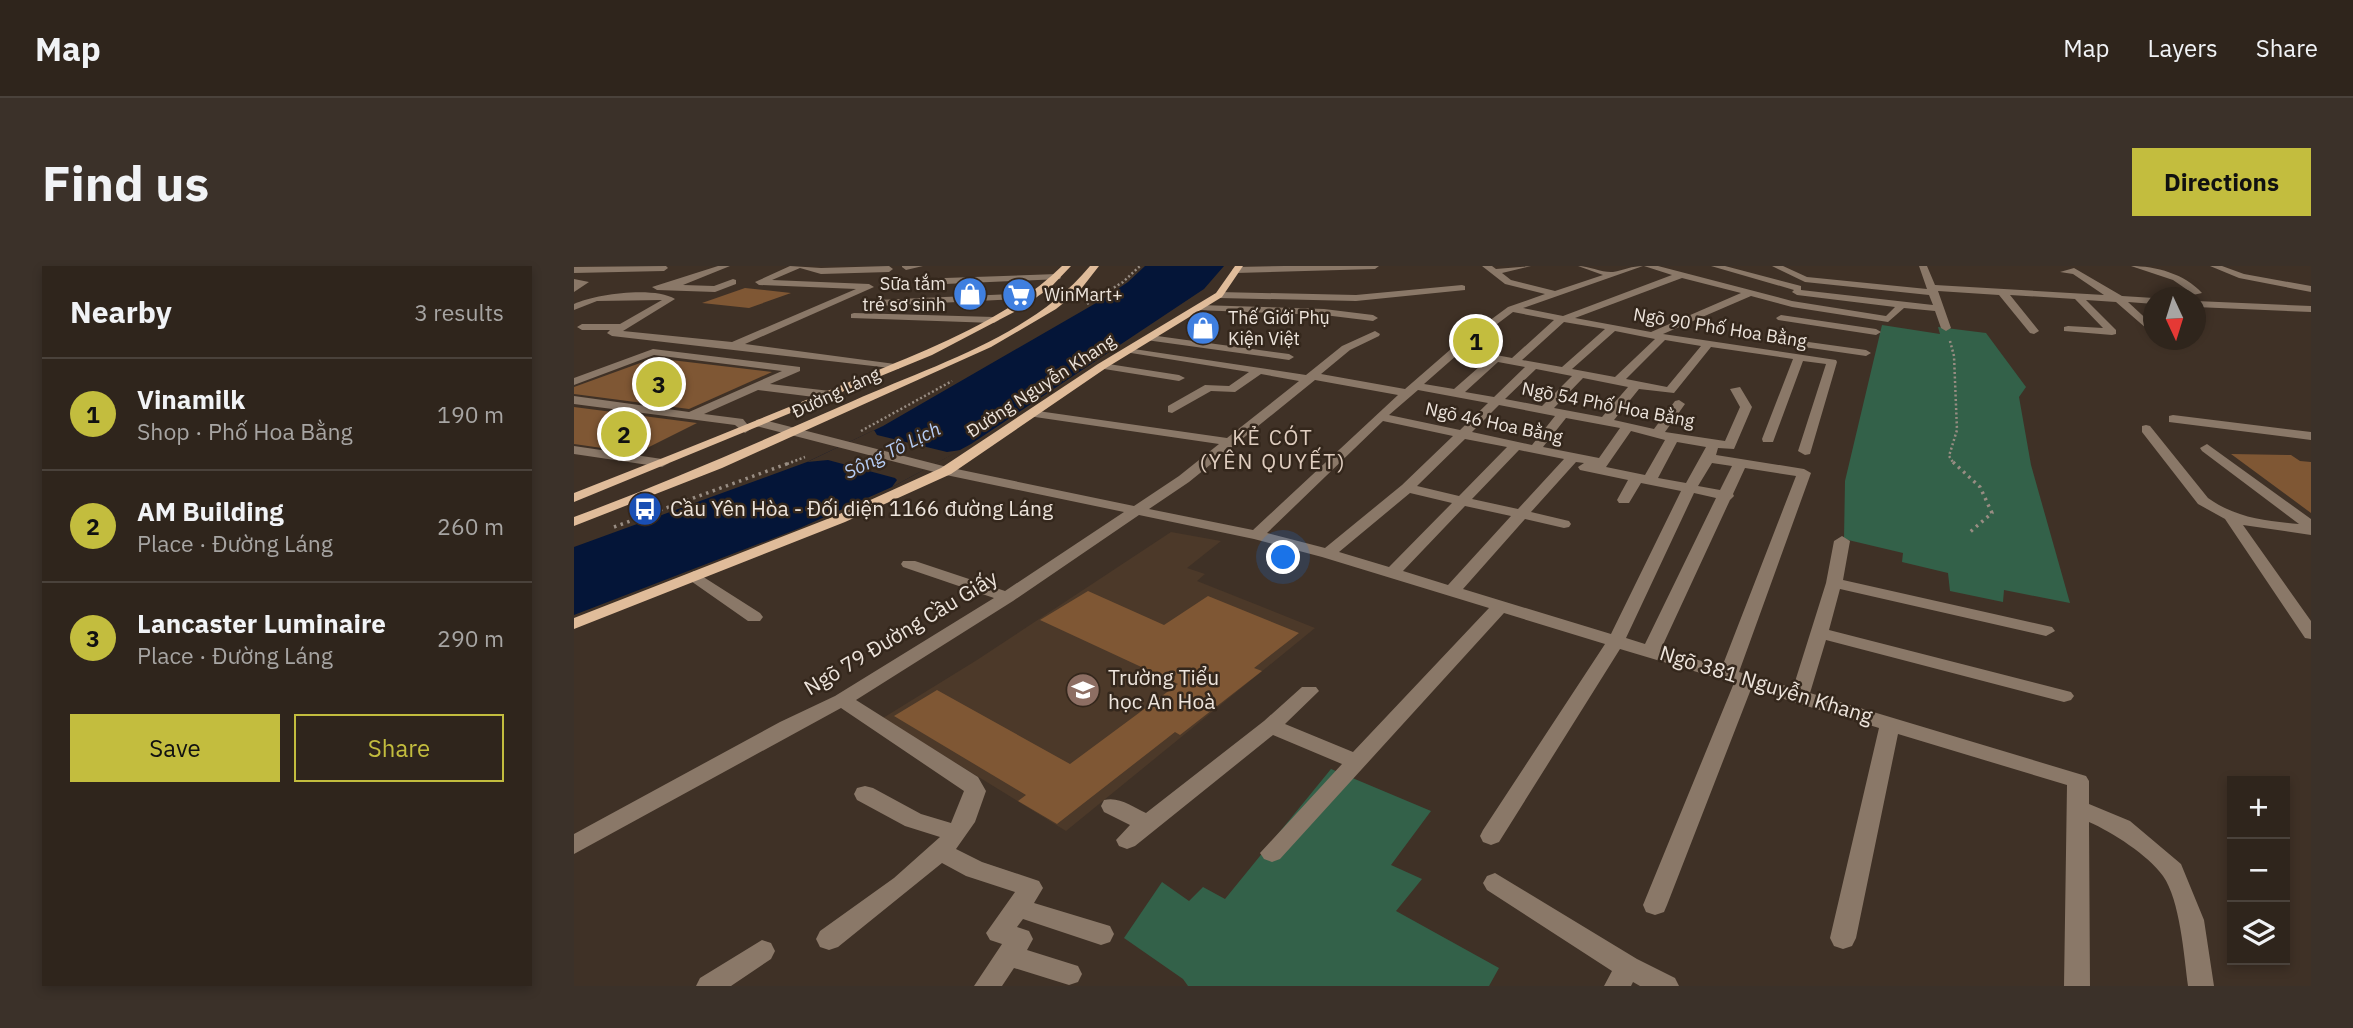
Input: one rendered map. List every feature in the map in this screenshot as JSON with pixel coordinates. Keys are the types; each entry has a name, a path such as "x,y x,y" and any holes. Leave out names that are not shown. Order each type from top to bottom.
{"main road":[{"name":"Đường Láng","path":"574,498 830,395 949,342 994,320 1033,296 1067,266"},
{"name":"Đường Láng","path":"574,522 693,477 798,432 982,347 1052,308 1079,285 1095,266"},
{"name":"Đường Nguyễn Khang","path":"574,624 840,519 946,471 1102,366 1219,295 1237,268"},
{"path":"949,342 982,347"}],"street":[{"path":"667,292 698,274 726,266"},
{"path":"733,345 869,287 759,282 797,266"},
{"path":"802,266 821,271 889,269"},
{"path":"906,267 919,266"},
{"path":"1237,268 1376,266"},
{"path":"1491,269 1527,266"},
{"path":"1582,266 1612,275"},
{"path":"1256,535 1380,417 1455,351 1511,309 1639,266"},
{"path":"1648,266 1792,304 1888,319 1902,305"},
{"path":"1715,266 1797,290 1941,309"},
{"path":"1776,266 1805,279 1933,290 2143,300"},
{"path":"1923,266 1946,328"},
{"path":"2134,266 2175,278 2192,287"},
{"path":"2214,266 2242,276 2311,289"},
{"path":"574,271 623,267 664,268"},
{"path":"846,287 873,269"},
{"path":"1491,269 1508,282 1555,294"},
{"path":"574,280 593,270"},
{"path":"2069,272 2091,280 2089,282 2101,288 2098,289 2118,298 2143,322"},
{"path":"1514,362 1560,320 1681,275"},
{"path":"933,300 944,283 1057,277"},
{"path":"1767,353 1781,318 1805,279"},
{"path":"574,280 585,282 574,289"},
{"path":"575,306 596,298 685,289 715,289 733,282"},
{"path":"657,287 667,292"},
{"path":"1219,295 1356,298 1462,288"},
{"path":"667,292 669,301 612,333 733,345 895,367"},
{"path":"2003,292 2034,331"},
{"path":"1651,335 1748,294"},
{"path":"877,303 1033,296"},
{"path":"2068,329 2112,332 2078,297"},
{"path":"2206,304 2311,309"},
{"path":"1199,308 1324,312 1373,318"},
{"name":"Ngõ 90 Phố Hoa Bằng","path":"1511,309 1612,329 1832,362 1805,451"},
{"path":"853,316 994,320"},
{"path":"1781,318 1876,332"},
{"path":"582,327 625,327"},
{"path":"1563,372 1612,329"},
{"name":"Ngõ 79 Đường Cầu Giấy","path":"574,845 787,727 842,700 1007,597 1184,479 1346,348 1375,334"},
{"path":"1617,382 1663,337"},
{"path":"1150,338 1205,343 1229,350 1289,357"},
{"path":"1773,341 1866,353"},
{"path":"1455,351 1670,391 1708,344"},
{"name":"Ngõ 54 Phố Hoa Bằng","path":"1131,350 1312,377 1457,393 1628,426 1710,451 1729,446 1746,407 1736,389"},
{"path":"574,382 653,352 796,369 689,416"},
{"path":"1768,439 1799,358"},
{"path":"1457,393 1495,359"},
{"path":"1102,366 1179,378"},
{"path":"1328,554 1408,488 1533,366"},
{"path":"1172,409 1209,387 1231,390 1261,370"},
{"path":"1545,410 1580,375"},
{"path":"757,386 830,395"},
{"path":"1605,422 1635,386"},
{"path":"574,400 739,422 745,429"},
{"path":"1657,435 1679,404"},
{"path":"1035,413 1230,442"},
{"path":"1535,449 1564,413"},
{"name":"Ngõ 46 Hoa Bằng","path":"1380,417 1465,433 1600,466 1642,480 1727,496"},
{"path":"2174,419 2311,436"},
{"name":"Ngõ 381 Nguyễn Khang","path":"760,423 946,471 1256,535 1328,554 2078,781 2077,986"},
{"path":"1600,466 1628,426"},
{"path":"2146,429 2203,501 2231,518 2311,528"},
{"path":"1623,500 1642,480 1673,438"},
{"path":"1391,574 1516,445"},
{"path":"2207,448 2311,528"},
{"path":"574,450 662,463"},
{"path":"1491,836 1616,641 1710,451 1740,463 1804,473 1737,677 1655,905"},
{"path":"1452,591 1571,460"},
{"path":"1651,650 1727,496 1740,463"},
{"path":"1408,488 1564,524"},
{"path":"2231,518 2311,634"},
{"path":"1800,696 1834,583 1842,541"},
{"path":"909,564 1007,597"},
{"path":"694,576 754,617"},
{"path":"1834,583 2046,631"},
{"path":"1272,853 1500,607"},
{"path":"1818,633 2064,696"},
{"path":"1127,839 1271,726 1309,691"},
{"path":"829,939 897,888 947,842 963,822 975,791 970,782 842,700"},
{"path":"1843,938 1890,723"},
{"path":"1271,726 1356,762"},
{"path":"865,794 947,842 974,869 1031,888 999,933 1020,939 987,986"},
{"path":"1112,806 1147,824"},
{"path":"2078,808 2122,827 2173,871 2192,920 2201,986"},
{"path":"1495,883 1622,976 1666,986"},
{"path":"1016,907 1101,934"},
{"path":"709,986 762,951"},
{"path":"1009,955 1069,974"}],"path":[{"path":"1946,328 1954,356 1957,430 1949,456 1958,469 1980,487 1992,513 1970,533"},
{"path":"612,528 805,457"}],"shaded area":[{"name":"Trường Tiểu học An Hoà","path":"1171,532 1221,541 1187,568 1205,574 1197,581 1315,628 1066,831 883,718 977,660"}],"green space":[{"path":"1882,325 1940,334 1938,327 1986,333 2026,387 2019,397 2031,465 2070,603 2004,590 2003,602 1950,591 1948,573 1902,562 1903,553 1844,539 1845,481"},
{"path":"1331,769 1431,811 1391,865 1422,879 1396,911 1499,968 1489,986 1188,986 1183,979 1124,938 1162,882 1189,901 1203,887 1225,899"}],"water":[{"name":"Sông Tô Lịch","path":"1145,266 1224,266 1204,289 971,444 892,487 800,528 574,615 574,547 807,462 883,426 1103,299"}],"pier":[{"path":"874,430 877,435 947,452 961,450 892,487 897,480 895,478 828,460 807,462"}],"building":[{"path":"745,288 791,293 749,308 702,303"},
{"path":"654,358 772,372 689,409 574,394 574,387"},
{"path":"574,407 697,423 637,453 574,444"},
{"path":"2231,454 2291,455 2300,461 2311,462 2311,513"},
{"path":"1088,591 1164,625 1208,596 1299,633 1254,668 1262,671 1180,735 1175,732 1057,824 1018,801 1026,795 894,716 937,690 1070,764 1178,684 1040,620"}],"place":[{"name":"Sữa tắm trẻ sơ sinh","path":"970,294"},
{"name":"WinMart+","path":"1019,295"},
{"name":"Thế Giới Phụ Kiện Việt","path":"1203,328"},
{"name":"Vinamilk","path":"1476,341"},
{"name":"Lancaster Luminaire","path":"659,384"},
{"name":"AM Building","path":"624,434"},
{"name":"Cầu Yên Hòa - Đối diện 1166 đường Láng","path":"645,509"},
{"name":"Trường Tiểu học An Hoà","path":"1083,690"}],"district":[{"name":"KẺ CÓT (YÊN QUYẾT)","path":"1273,450"}]}
